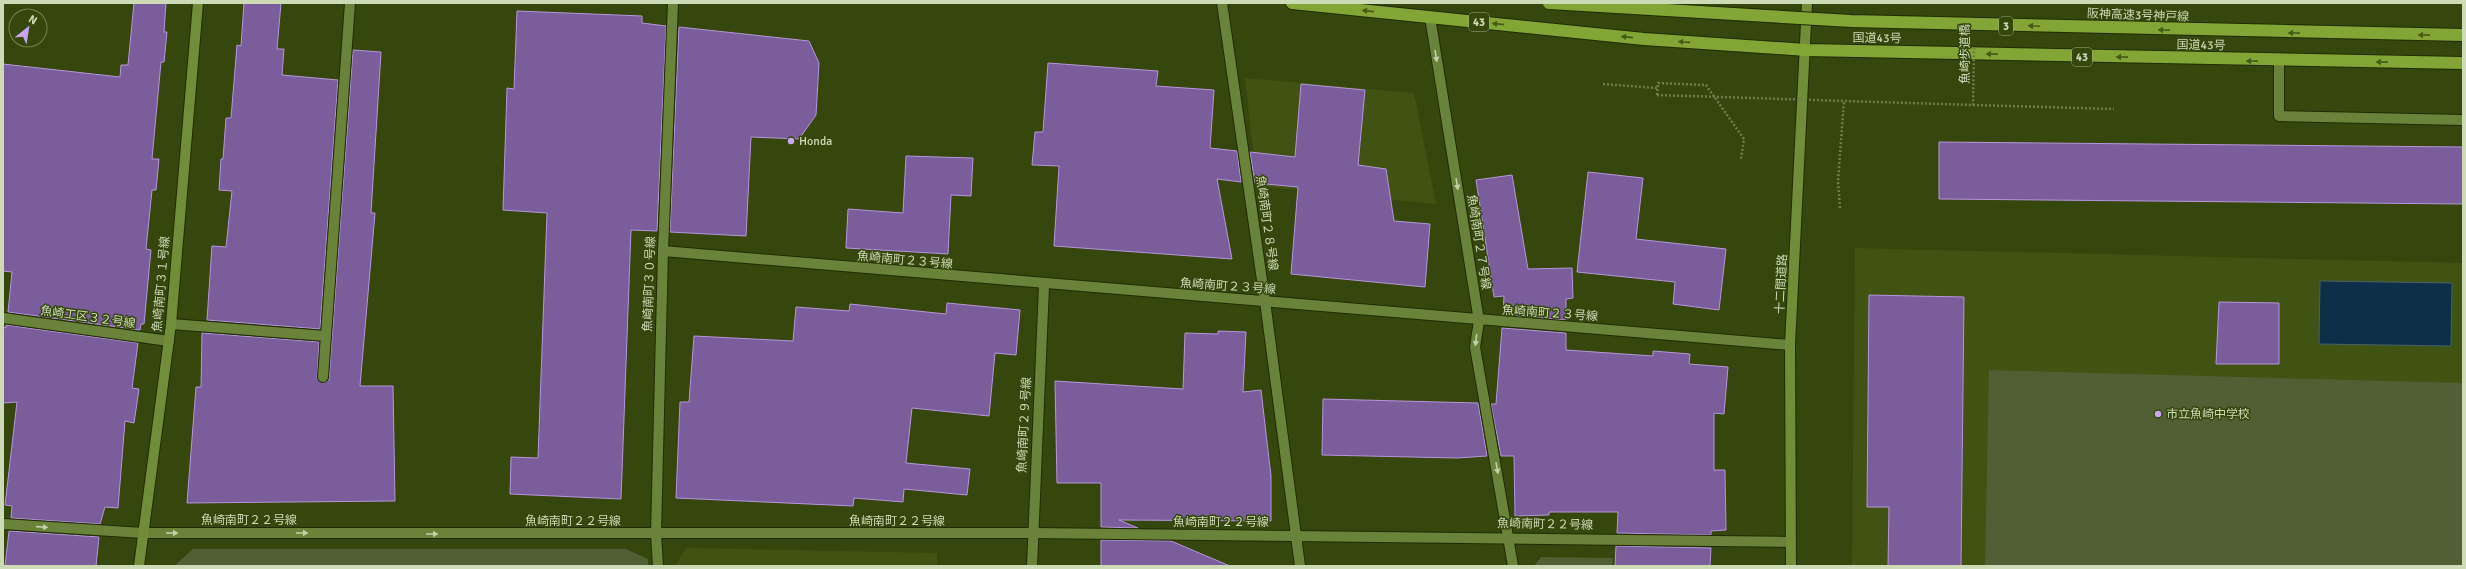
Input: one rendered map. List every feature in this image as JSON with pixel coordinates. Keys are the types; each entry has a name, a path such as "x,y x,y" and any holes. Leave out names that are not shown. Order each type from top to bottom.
{"highway":[{"name":"国道43号","path":"1292,3 1644,39 1806,50 2279,61 2463,63"},
{"name":"阪神高速3号神戸線","path":"1549,3 1851,21 2463,35"}],"street":[{"name":"魚崎南町３１号線","path":"139,566 171,324 198,3"},
{"path":"323,377 350,3"},
{"name":"魚崎南町３０号線","path":"658,566 656,534 663,251 673,3"},
{"name":"魚崎南町２８号線","path":"1222,3 1265,301 1300,566"},
{"name":"十二間道路","path":"1791,566 1790,345 1808,3"},
{"name":"魚崎南町２７号線","path":"1430,17 1478,321 1475,347 1513,566"},
{"path":"2279,61 2279,116 2463,120"},
{"name":"魚崎南町２３号線","path":"663,251 1044,286 1265,301 1478,321 1790,345"},
{"name":"魚崎南町２９号線","path":"1032,566 1032,533 1044,286"},
{"name":"魚崎工区３２号線","path":"3,318 169,341"},
{"path":"171,324 326,336"},
{"name":"魚崎南町２２号線","path":"3,524 144,533 1032,533 1509,537 1791,542"}],"path":[{"name":"魚崎歩道橋","path":"1973,105 1974,42"},
{"path":"1741,159 1744,139 1706,85 1658,83 1657,95 1844,101 1973,105 2114,109"},
{"path":"1603,84 1657,88"},
{"path":"1840,208 1838,181 1844,101"}],"shaded area":[{"path":"1245,78 1414,93 1436,204 1257,186"},
{"name":"市立魚崎中学校","path":"1855,248 2463,263 2463,566 1852,566"},
{"path":"1989,370 2463,383 2463,566 1985,566"},
{"path":"686,548 937,553 937,566 675,566"},
{"path":"193,549 626,549 648,559 648,566 174,566"},
{"path":"1541,557 1613,558 1612,566 1534,566"}],"water":[{"path":"2320,281 2452,283 2451,346 2319,344"}],"building":[{"path":"134,3 166,3 164,32 167,32 164,62 161,62 152,159 159,159 156,190 152,190 146,249 151,250 144,324 141,324 140,330 8,312 12,272 3,271 3,64 120,77 121,65 128,65"},
{"path":"244,3 281,3 277,49 284,49 282,75 338,80 320,329 207,320 212,246 226,247 232,191 219,190 221,159 223,159 226,118 231,118 237,45 241,46"},
{"path":"517,11 642,16 642,23 666,26 657,231 631,230 621,499 510,494 511,457 538,458 547,213 503,210 507,88 514,89"},
{"path":"679,27 809,41 819,63 816,115 799,139 751,137 746,236 670,232"},
{"path":"353,50 381,52 371,213 375,213 360,386 393,386 395,501 187,503 196,387 201,387 202,333 319,342 317,379 323,383 329,380"},
{"path":"1048,63 1158,71 1156,86 1214,90 1210,148 1237,151 1241,182 1217,179 1232,259 1054,246 1059,166 1032,165 1035,132 1043,132"},
{"path":"1301,84 1365,90 1358,165 1386,169 1394,221 1430,224 1425,287 1291,274 1298,187 1255,183 1250,152 1295,157"},
{"path":"1939,142 2463,147 2463,204 1939,199"},
{"path":"906,156 973,158 971,196 951,195 948,254 846,248 848,209 903,213"},
{"path":"1588,172 1643,178 1636,239 1726,249 1719,310 1673,304 1675,282 1577,272"},
{"path":"1512,175 1528,269 1572,268 1573,298 1566,299 1566,320 1503,315 1504,296 1494,297 1476,180"},
{"path":"1869,295 1964,297 1961,566 1888,566 1889,507 1867,507"},
{"path":"2219,302 2279,303 2279,364 2216,364"},
{"path":"947,303 1020,310 1016,355 995,353 989,416 912,408 906,463 970,469 967,495 904,489 903,502 854,498 853,506 676,498 680,402 689,402 694,336 793,341 796,307 849,311 850,304 946,314"},
{"path":"6,325 138,343 132,388 139,389 134,423 125,421 118,508 105,507 100,524 11,518 12,506 5,505 17,402 3,403 3,327 6,328"},
{"path":"1502,328 1566,333 1566,350 1653,356 1653,351 1690,354 1689,364 1728,367 1724,414 1714,413 1714,470 1725,470 1726,530 1711,531 1711,535 1617,533 1618,512 1549,512 1549,515 1515,516 1514,456 1501,456 1491,404 1496,404"},
{"path":"1218,331 1246,332 1243,392 1261,390 1271,476 1271,521 1119,520 1138,528 1101,527 1101,483 1057,483 1055,381 1183,389 1185,333 1218,334"},
{"path":"1323,399 1478,403 1487,456 1457,458 1322,455"},
{"path":"9,531 99,537 96,566 5,566"},
{"path":"1101,540 1171,541 1230,566 1101,566"},
{"path":"1616,546 1711,548 1710,566 1615,566"}],"place":[{"name":"Honda","path":"791,141"},
{"name":"市立魚崎中学校","path":"2158,414"}]}
